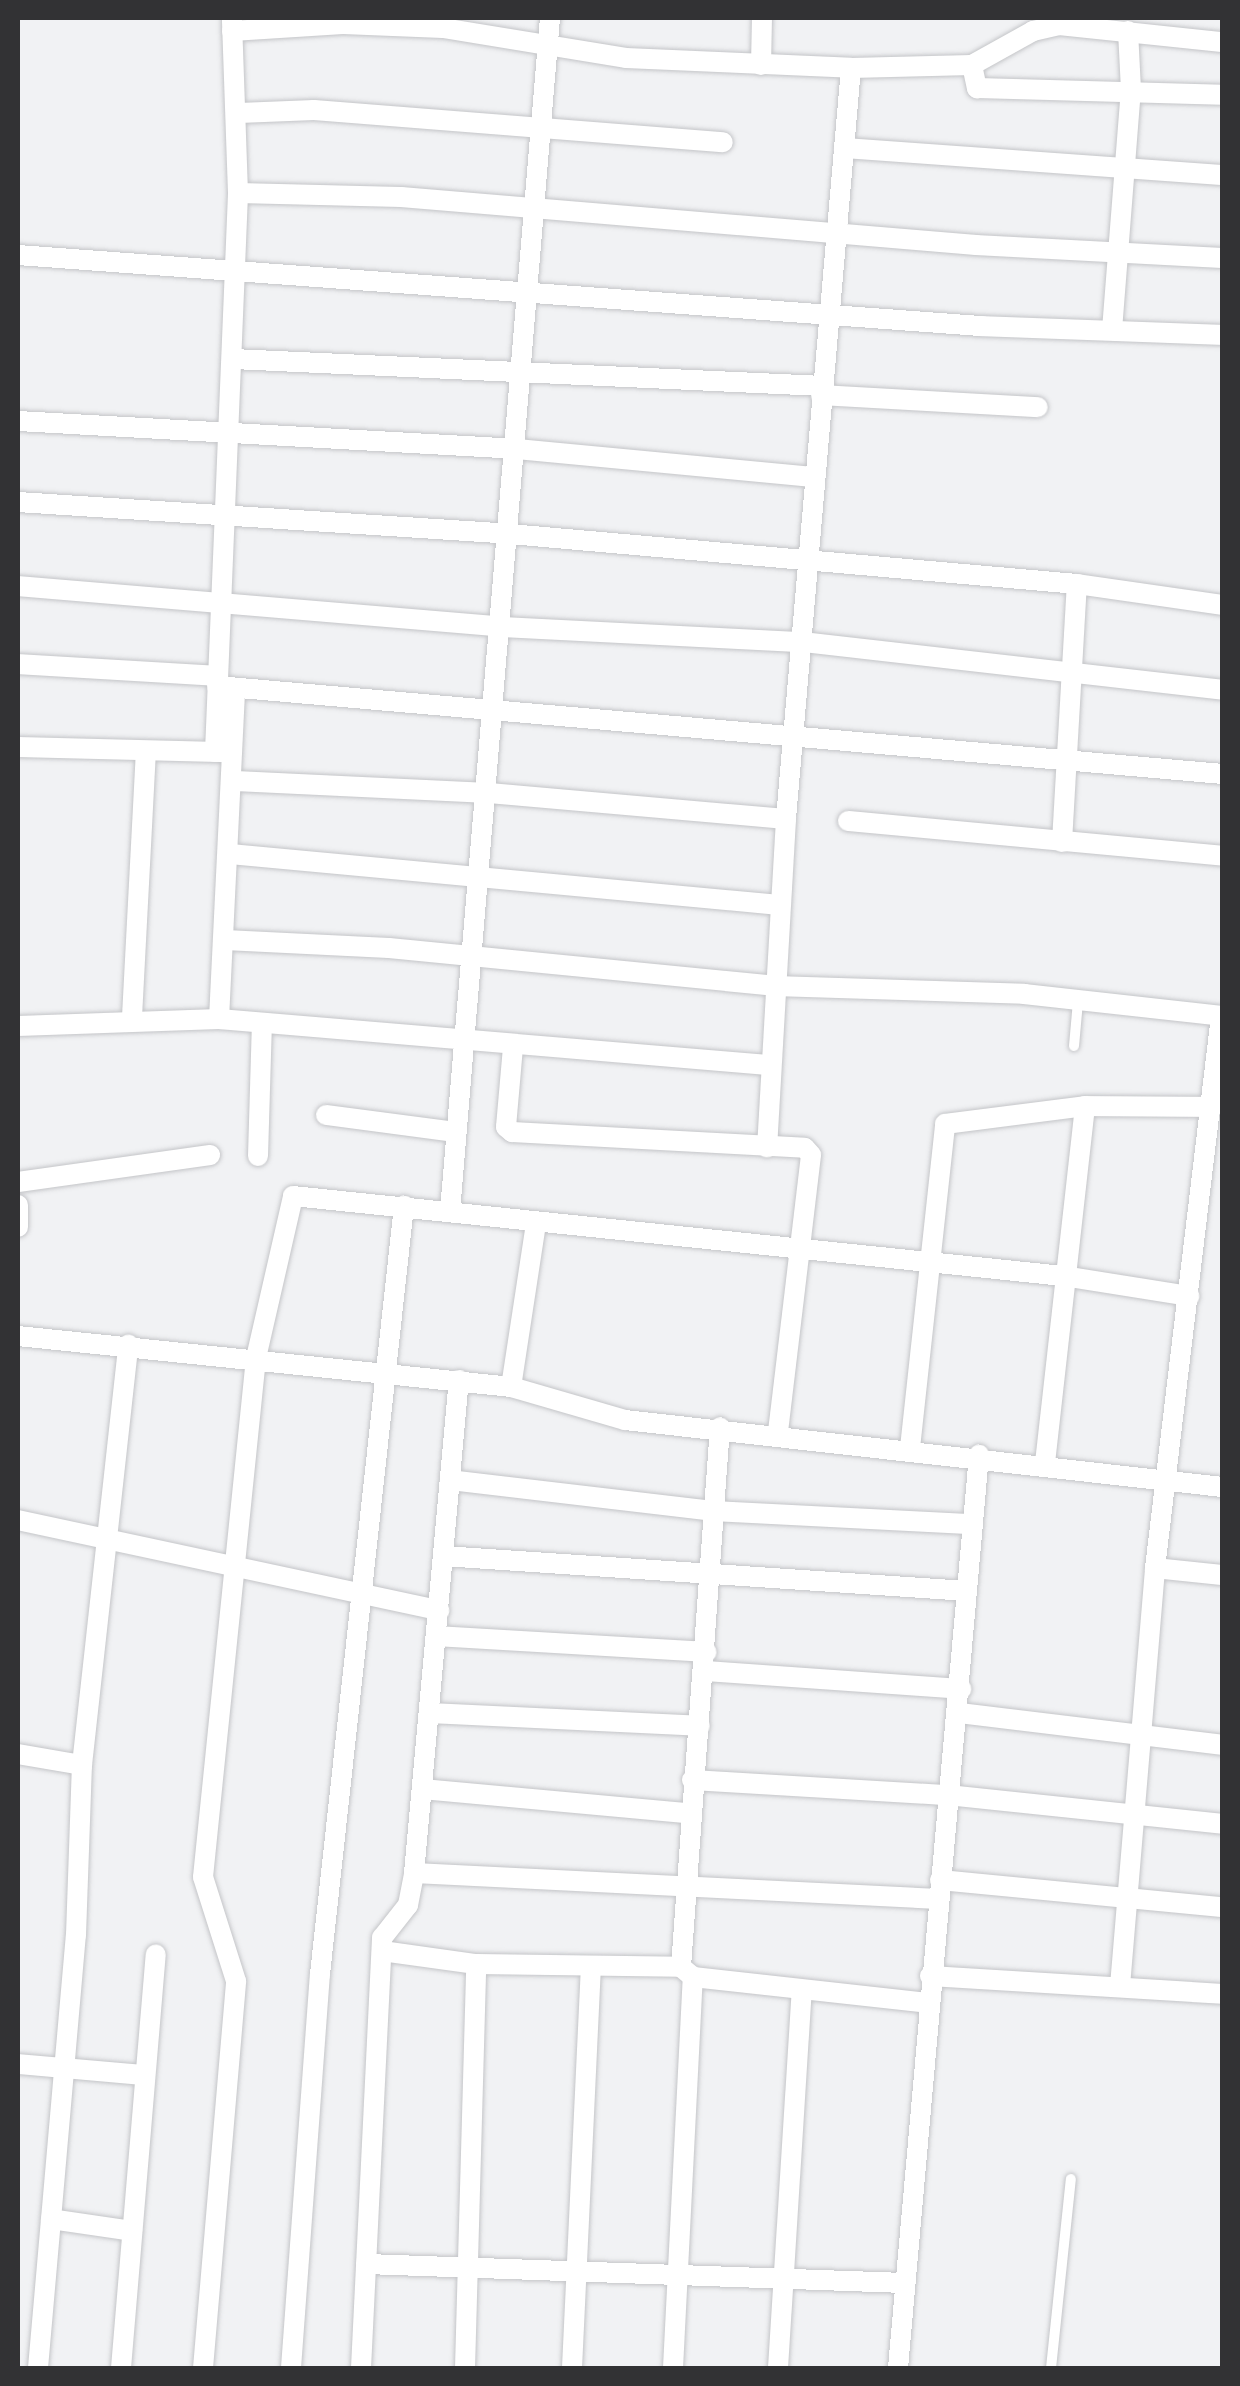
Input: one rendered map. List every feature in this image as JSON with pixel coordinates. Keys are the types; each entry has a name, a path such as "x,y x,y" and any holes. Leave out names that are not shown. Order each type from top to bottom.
{"street":[{"path":"450,1211 539,210 550,18"},
{"path":"761,64 762,18"},
{"path":"219,1020 236,781 225,752 220,600 231,432 238,193 239,113 232,24 343,24 549,44 626,58 851,68 972,65 1033,31 1059,25 1222,42"},
{"path":"1112,330 1122,251 1131,90 1128,31"},
{"path":"972,65 977,88 1131,90 1222,96"},
{"path":"767,1147 768,1065 803,642 806,561 851,68"},
{"path":"239,113 314,110 544,131 724,142"},
{"path":"844,148 1222,176"},
{"path":"238,193 400,196 539,210 1222,258"},
{"path":"18,255 1222,335"},
{"path":"233,359 524,368 1038,407"},
{"path":"18,421 516,449 814,477"},
{"path":"18,502 510,534 1077,584 1222,605"},
{"path":"1062,842 1077,584"},
{"path":"18,586 220,600 502,627 803,642 1222,690"},
{"path":"18,664 496,712 1066,756 1222,774"},
{"path":"18,747 225,752"},
{"path":"132,1017 146,752"},
{"path":"236,781 490,794 786,820"},
{"path":"848,821 1222,856"},
{"path":"230,854 780,905"},
{"path":"225,940 388,948 473,962 774,986 1078,1001 1222,1016 1156,1568 1120,1986"},
{"path":"18,1026 132,1017 219,1020 464,1044 768,1065"},
{"path":"258,1156 262,1024"},
{"path":"514,1047 506,1127 512,1132 805,1148 812,1155 778,1433"},
{"path":"910,1448 933,1265 945,1124 1085,1106 1212,1106"},
{"path":"1045,1463 1085,1106"},
{"path":"326,1116 456,1132"},
{"path":"18,1182 210,1155"},
{"path":"203,2368 236,1981 203,1877 256,1358 293,1196 799,1252 1063,1276 1189,1296"},
{"path":"18,1206 18,1227"},
{"path":"291,2368 320,1974 390,1372 404,1206"},
{"path":"511,1387 536,1224"},
{"path":"18,1336 458,1380 511,1387 625,1420 979,1455 1222,1487"},
{"path":"38,2368 64,2068 82,1766 128,1345"},
{"path":"361,2368 382,1951 388,1926 408,1905 414,1873 458,1380"},
{"path":"673,2368 687,1972 682,1888 706,1662 720,1428"},
{"path":"898,2368 979,1455"},
{"path":"450,1480 713,1511 973,1524"},
{"path":"18,1520 105,1543 439,1610"},
{"path":"443,1556 712,1579 967,1591"},
{"path":"1156,1568 1222,1575"},
{"path":"436,1636 960,1689"},
{"path":"429,1712 700,1726"},
{"path":"959,1713 1222,1745"},
{"path":"18,1754 82,1766"},
{"path":"692,1780 948,1795 1222,1824"},
{"path":"422,1790 688,1813"},
{"path":"414,1873 682,1888 1126,1896 1222,1907"},
{"path":"382,1951 476,1964 687,1972 802,1990 928,2003"},
{"path":"121,2368 156,1954"},
{"path":"466,2368 476,1964"},
{"path":"572,2368 590,1969"},
{"path":"930,1976 1222,1994"},
{"path":"778,2368 802,1990"},
{"path":"18,2064 145,2075"},
{"path":"51,2218 132,2231"},
{"path":"366,2264 905,2283"}],"lane":[{"path":"1074,1046 1078,1001"},
{"path":"1051,2368 1070,2179"}]}
